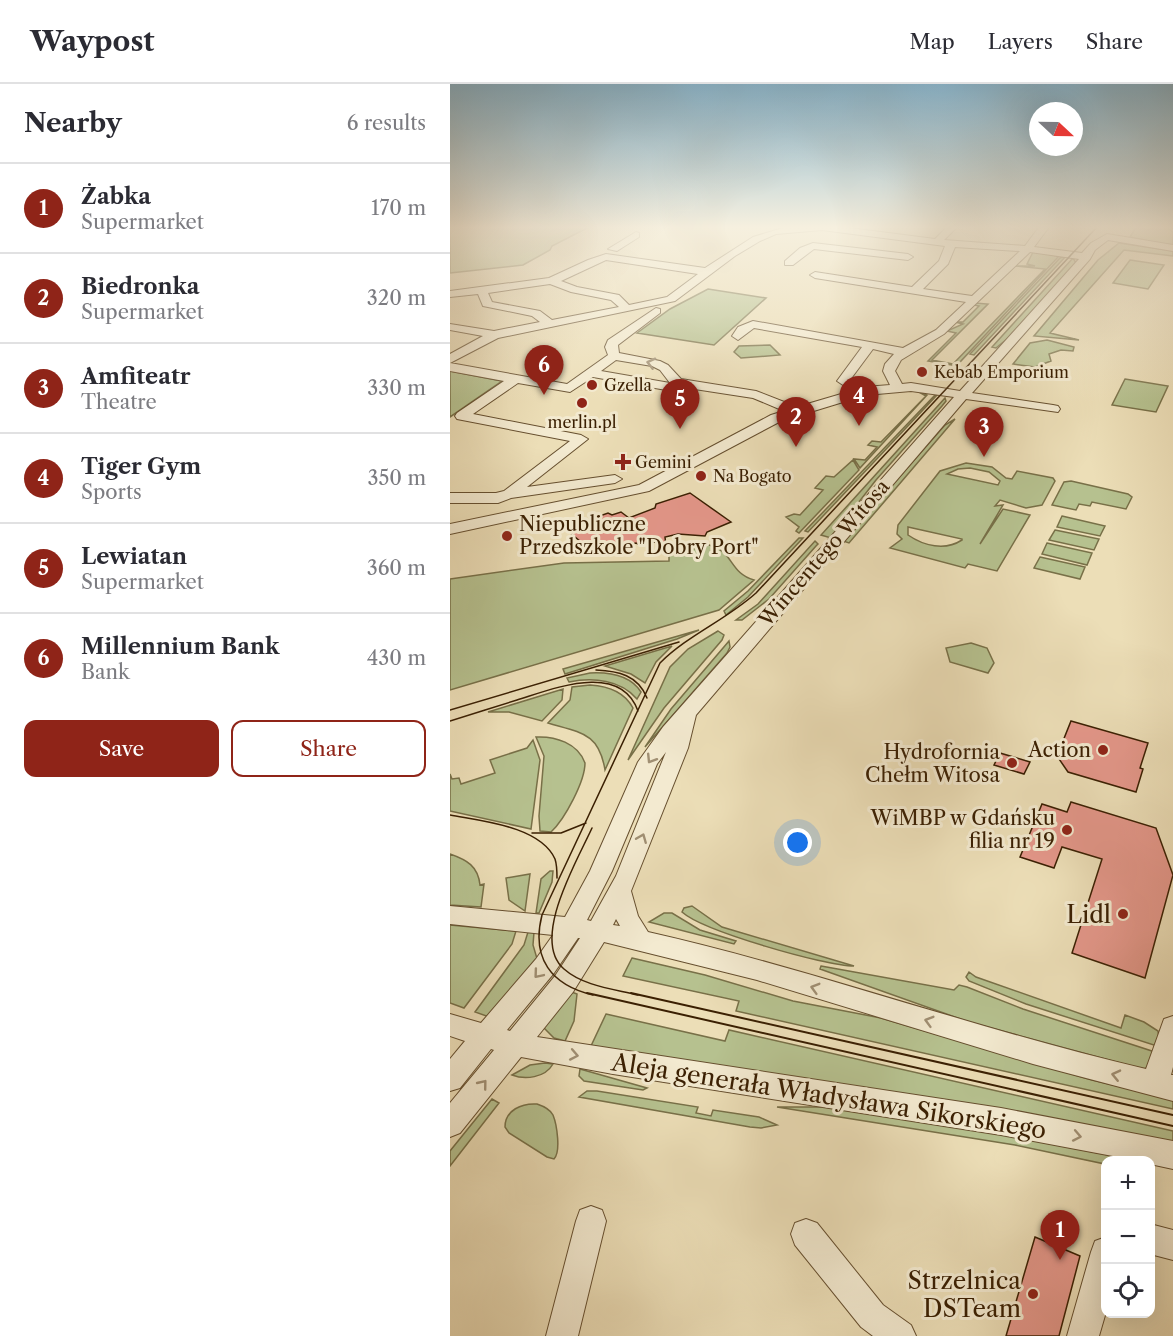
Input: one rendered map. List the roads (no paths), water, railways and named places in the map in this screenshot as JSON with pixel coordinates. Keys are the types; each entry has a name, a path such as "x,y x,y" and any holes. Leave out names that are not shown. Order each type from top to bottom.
{"street":[{"path":"450,294 517,285"},
{"path":"563,285 575,290 615,297 626,308"},
{"path":"450,359 494,335 664,301 688,285"},
{"path":"882,285 974,300"},
{"path":"915,290 920,285"},
{"path":"897,387 889,368 894,360 936,335 989,285"},
{"name":"Wincentego Witosa","path":"450,1079 545,966 572,927 601,871 648,762 670,732 963,394 994,363 1061,285"},
{"path":"482,290 488,304 536,313 548,323"},
{"path":"614,356 612,342 656,311"},
{"path":"738,336 742,329 753,324 904,352"},
{"path":"450,327 494,335"},
{"path":"843,381 870,345"},
{"path":"450,368 570,388 614,356 660,365 668,371 671,378 678,382 763,398 795,411"},
{"path":"590,373 745,399 763,398"},
{"path":"509,494 581,439 462,416 514,380"},
{"path":"450,529 644,488 664,480 759,425 795,411 865,391 897,387 963,394 1053,409"},
{"path":"450,498 486,498 615,479"},
{"path":"486,498 488,522"},
{"name":"Wincentego Witosa","path":"450,1124 570,975 598,931 620,892 678,748 688,713"},
{"path":"620,892 627,917 640,940"},
{"path":"450,915 572,927 640,940 743,967 1088,1068 1163,1086 1173,1027"},
{"name":"Aleja generała Władysława Sikorskiego","path":"450,1025 516,1044 1045,1129 1173,1155"},
{"path":"562,1336 591,1221"},
{"path":"806,1234 872,1316 900,1336"},
{"path":"1155,1240 1173,1245"},
{"path":"1083,1336 1103,1264"}],"tram line":[{"path":"645,694 660,663 683,644 756,593 1043,285"},
{"path":"450,710 679,642"},
{"path":"596,670 619,673 633,679 645,694"},
{"path":"450,721 566,685 584,683 601,683 617,687 629,696 638,711"},
{"path":"638,711 645,694"},
{"path":"585,823 638,711"},
{"path":"450,815 508,827 537,839 555,859 557,878"},
{"path":"532,833 561,833 585,823"},
{"path":"585,823 542,915 539,944 542,957 556,977 587,993"},
{"path":"592,828 568,879 554,920 552,939 555,956 564,969 580,979 638,995"},
{"path":"587,993 1173,1126"},
{"path":"587,993 593,995"},
{"path":"631,993 1173,1115"}],"place":[{"name":"Kebab Emporium","path":"922,372"},
{"name":"Gzella","path":"592,385"},
{"name":"Millennium Bank","path":"544,395"},
{"name":"merlin.pl","path":"582,403"},
{"name":"Tiger Gym","path":"859,426"},
{"name":"Lewiatan","path":"680,429"},
{"name":"Biedronka","path":"796,447"},
{"name":"Amfiteatr","path":"984,457"},
{"name":"Gemini","path":"623,462"},
{"name":"Na Bogato","path":"701,476"},
{"name":"Niepubliczne Przedszkole \"Dobry Port\"","path":"507,536"},
{"name":"Action","path":"1103,750"},
{"name":"Hydrofornia Chełm Witosa","path":"1012,763"},
{"name":"WiMBP w Gdańsku filia nr 19","path":"1067,830"},
{"name":"Lidl","path":"1123,914"},
{"name":"Żabka","path":"1060,1260"},
{"name":"Strzelnica DSTeam","path":"1033,1294"}]}
